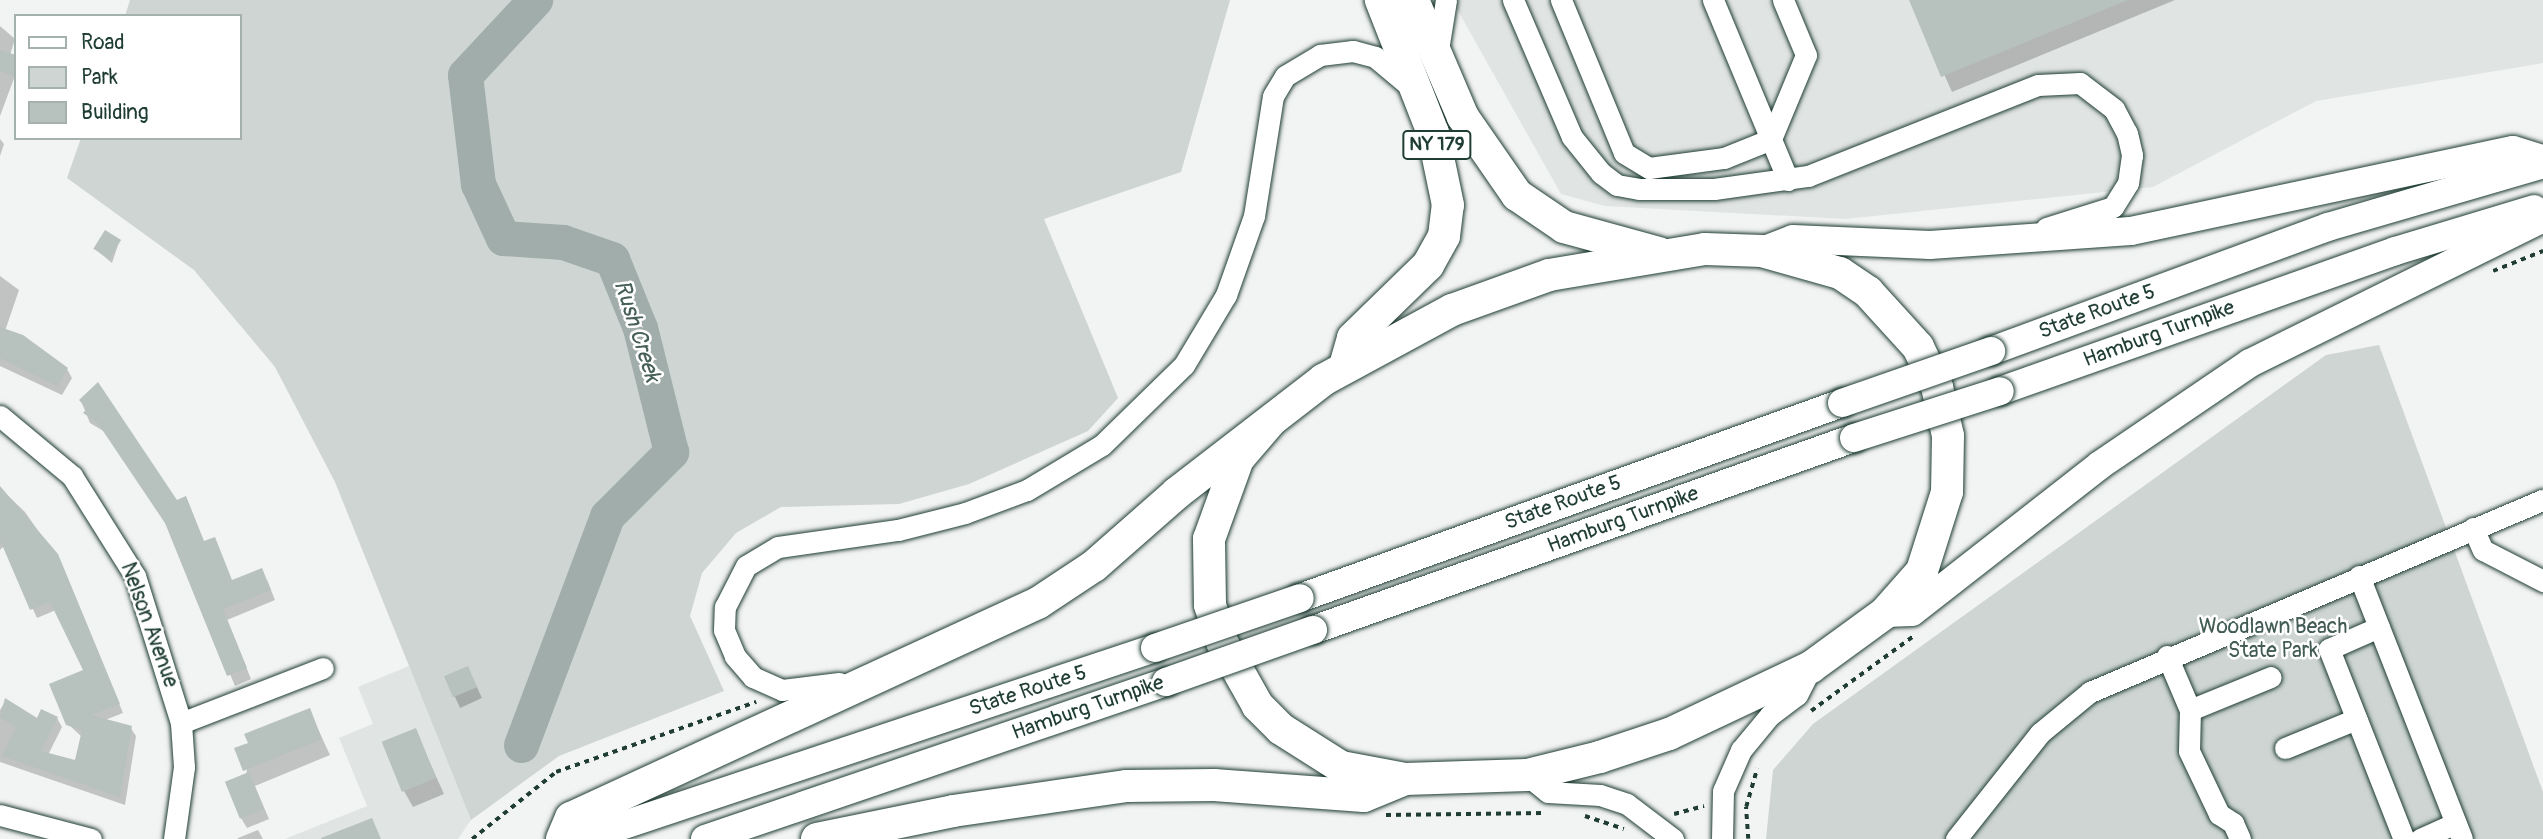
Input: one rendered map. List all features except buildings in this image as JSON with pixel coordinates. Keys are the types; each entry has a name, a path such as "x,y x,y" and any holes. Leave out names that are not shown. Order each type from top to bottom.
{"highway":[{"name":"NY 179","path":"1344,366 1353,338 1409,289 1444,236 1445,171 1420,96 1381,0"},
{"name":"NY 179","path":"1413,0 1439,63 1483,153 1517,195 1564,227 1661,253"},
{"path":"562,839 571,818 940,654 1075,580 1269,423 1344,366 1500,292 1661,253 1762,251 1806,259 1868,292 1918,346 1937,387 1948,436 1943,521 1923,571 1885,613 1811,667 1669,734 1527,775 1405,779 1340,767 1280,729 1258,706 1222,642 1210,605 1209,539 1238,459 1269,423"},
{"path":"817,839 977,807 1127,786 1214,785 1364,796 1405,779"}],"main road":[{"path":"1762,251 1793,239 1996,242 2179,223 2513,150 2543,162"},
{"name":"State Route 5","path":"582,839 1300,598 2328,228 2543,162"},
{"name":"Hamburg Turnpike","path":"705,839 1166,682 1854,438 2000,391 2395,251 2543,206"},
{"path":"1885,613 1912,612 2079,481 2250,363 2543,218"}],"street":[{"path":"1439,63 1446,0"},
{"path":"1513,0 1572,137 1617,186 1714,189 1788,180 2038,85 2080,83 2099,93 2120,121 2132,155 2121,198 2093,215 1996,242"},
{"path":"1561,0 1624,153 1634,164 1667,166 1724,158 1771,139 1806,55 1783,0"},
{"path":"1713,0 1788,180"},
{"path":"940,654 819,689 782,690 753,677 735,656 724,630 725,607 732,584 758,555 926,525 991,504 1065,470 1134,417 1184,365 1226,295 1254,216 1273,96 1301,63 1336,50 1375,57 1420,96"},
{"name":"Nelson Avenue","path":"0,416 72,476 117,542 159,640 181,723 184,767 174,839"},
{"path":"1956,839 2056,716 2109,681 2543,500"},
{"path":"2473,528 2483,550 2543,582"},
{"path":"2359,576 2459,831 2420,839"},
{"path":"2379,627 2329,649 2404,839"},
{"path":"2167,656 2190,710 2189,751 2219,814 2240,839"},
{"path":"1722,839 1723,791 1741,750 1764,720 1797,695 1811,667"},
{"path":"181,723 323,668"},
{"path":"2190,710 2270,677"},
{"path":"2285,748 2356,719"},
{"path":"1527,775 1548,792 1600,795 1627,804 1673,839"},
{"path":"0,815 91,839"}],"path":[{"path":"2480,276 2543,251"},
{"path":"1807,715 1924,629"},
{"path":"472,839 556,772 769,698"},
{"path":"1748,839 1746,807 1759,762"},
{"path":"1672,815 1707,806"}],"shaded area":[{"path":"1452,0 2543,0 2543,63 2316,101 2153,187 1845,219 1605,206 1561,194"},
{"path":"409,666 471,820 458,839 285,839 367,806 339,738 373,724 358,687"}],"green space":[{"path":"130,0 1230,0 1181,172 1044,219 1118,398 1088,431 969,484 899,504 781,507 736,533 702,573 690,616 724,691 559,756 471,820 335,482 275,367 194,270 67,178 80,140 242,140 242,14 126,14"},
{"name":"Woodlawn Beach State Park","path":"2379,345 2543,792 2543,839 1766,839 1773,770 1813,724 2326,355"}],"waterway":[{"name":"Rush Creek","path":"521,745 607,516 671,452 640,328 612,259 563,242 503,238 478,184 465,75 535,0"}]}
